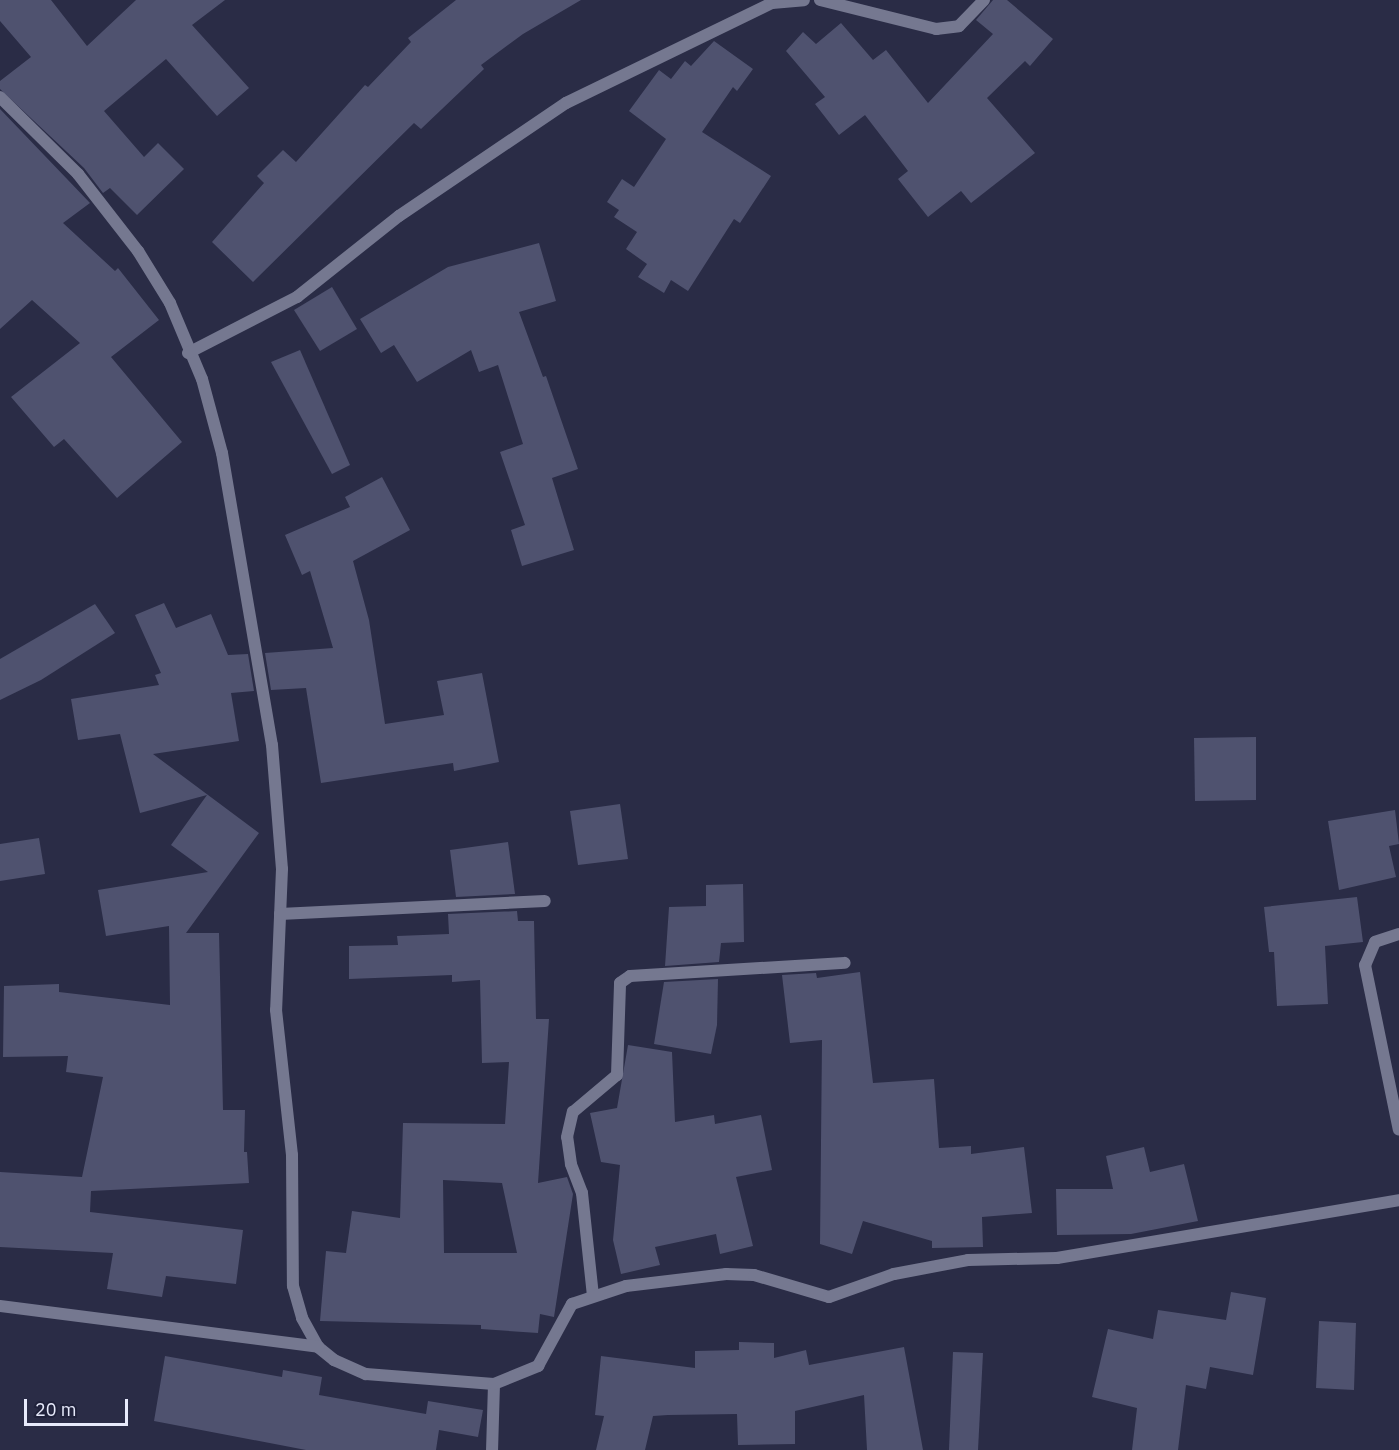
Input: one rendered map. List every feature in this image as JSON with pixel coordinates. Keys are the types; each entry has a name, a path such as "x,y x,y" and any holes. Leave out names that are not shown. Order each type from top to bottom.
{"street":[{"path":"189,353 297,297 399,216 566,103 772,3 804,0"},
{"path":"820,0 936,29 959,26 984,0"},
{"path":"0,97 78,174 138,250 170,303 202,380 222,453 272,745 282,869 276,1010 292,1155 293,1286 302,1318 318,1347 334,1360 366,1374 494,1384 538,1366 572,1304 626,1286 726,1274 754,1275 829,1297 894,1274 968,1260 1057,1258 1399,1200"},
{"path":"280,914 545,901"},
{"path":"1399,934 1375,942 1365,965 1399,1130"},
{"path":"593,1296 582,1193 571,1164 567,1137 573,1112 617,1075 620,983 630,976 845,963"},
{"path":"0,1306 318,1347"},
{"path":"492,1450 494,1384"}],"building":[{"path":"0,0 51,0 87,46 136,0 225,0 192,25 249,88 217,116 166,59 104,111 144,157 158,143 184,169 137,215 110,188 103,193 84,168 0,89 0,81 31,57 0,21"},
{"path":"456,0 581,0 523,34 481,65 484,69 421,129 414,123 253,282 212,242 264,183 257,176 283,150 296,162 365,85 368,87 411,42 408,38"},
{"path":"993,0 1007,0 1053,39 1030,66 1025,61 987,98 1035,153 971,203 961,191 928,217 898,179 908,171 865,115 839,135 815,104 825,97 786,51 803,32 816,44 841,23 873,60 886,50 928,103 993,34 976,20"},
{"path":"714,41 753,69 737,91 733,87 702,132 771,176 740,223 734,219 688,291 671,280 664,293 638,277 647,264 626,249 637,232 614,217 619,210 607,202 622,179 634,187 666,139 629,111 659,70 671,79 685,61 691,66"},
{"path":"0,109 90,203 63,223 115,271 118,268 159,320 111,357 182,442 117,498 64,439 54,447 11,397 80,343 32,300 0,329"},
{"path":"539,243 556,301 519,312 543,377 546,376 578,469 552,478 574,550 522,566 511,530 525,525 500,452 523,444 498,365 479,372 471,350 417,382 394,345 381,353 360,319 448,267"},
{"path":"332,287 357,329 320,351 294,310"},
{"path":"300,350 350,465 332,474 271,362"},
{"path":"382,477 410,530 353,561 369,620 385,724 444,715 437,681 482,673 499,762 454,771 453,763 321,783 306,688 271,690 265,653 333,648 310,571 302,575 285,535 350,507 345,497"},
{"path":"164,603 176,628 211,614 228,655 248,654 254,691 231,693 239,741 153,754 259,833 186,933 219,933 223,1110 245,1110 244,1152 247,1152 249,1183 91,1191 90,1212 243,1230 236,1284 166,1276 162,1297 107,1289 113,1253 0,1247 0,1172 82,1177 103,1077 66,1072 68,1056 3,1057 4,986 59,984 59,992 170,1005 169,926 106,936 98,890 208,872 171,845 207,795 140,813 120,734 78,740 71,699 159,685 155,675 161,673 135,615"},
{"path":"95,604 115,633 41,680 0,700 0,659"},
{"path":"1256,737 1256,800 1195,801 1194,738"},
{"path":"620,804 628,859 578,865 570,811"},
{"path":"1395,810 1399,844 1389,846 1396,877 1339,890 1328,821"},
{"path":"39,838 45,874 0,881 0,844"},
{"path":"508,842 515,894 456,897 450,850"},
{"path":"743,884 744,942 721,943 719,962 665,966 669,907 706,906 706,885"},
{"path":"1357,897 1363,942 1325,946 1328,1004 1277,1006 1274,952 1269,952 1264,907"},
{"path":"517,911 518,921 534,921 536,1019 549,1019 538,1183 567,1177 573,1194 554,1317 540,1314 538,1333 481,1329 481,1325 320,1321 326,1251 346,1253 352,1211 400,1218 403,1123 505,1124 509,1062 482,1063 480,980 452,982 452,975 349,979 349,946 398,945 397,936 449,934 448,914","holes":["443,1180 502,1183 517,1253 444,1253"]},
{"path":"860,972 873,1083 934,1079 939,1148 971,1146 971,1154 1024,1147 1032,1213 982,1217 983,1247 932,1248 932,1241 863,1221 852,1254 820,1244 822,1040 790,1043 782,975 816,973 817,978"},
{"path":"718,979 717,1025 711,1054 654,1044 664,982"},
{"path":"628,1045 672,1052 675,1122 714,1115 715,1124 761,1115 772,1170 736,1177 753,1246 720,1254 716,1234 655,1247 660,1265 621,1274 613,1240 620,1165 601,1162 590,1113 617,1108"},
{"path":"1144,1147 1150,1172 1184,1164 1198,1221 1131,1234 1057,1235 1056,1189 1113,1189 1106,1156"},
{"path":"1231,1292 1266,1298 1253,1375 1210,1367 1206,1389 1186,1385 1178,1450 1132,1450 1137,1408 1092,1397 1108,1329 1153,1339 1158,1310 1226,1320"},
{"path":"1319,1321 1356,1323 1354,1390 1316,1388"},
{"path":"739,1342 774,1343 774,1358 806,1350 809,1365 904,1347 923,1450 867,1450 864,1395 795,1411 795,1444 738,1445 737,1414 668,1415 653,1416 645,1450 596,1450 604,1416 595,1415 601,1356 695,1368 695,1351 739,1350"},
{"path":"953,1352 983,1353 978,1450 949,1450"},
{"path":"165,1356 282,1377 283,1370 322,1377 319,1395 426,1414 428,1401 483,1410 478,1437 439,1430 436,1450 306,1450 154,1421"}]}
